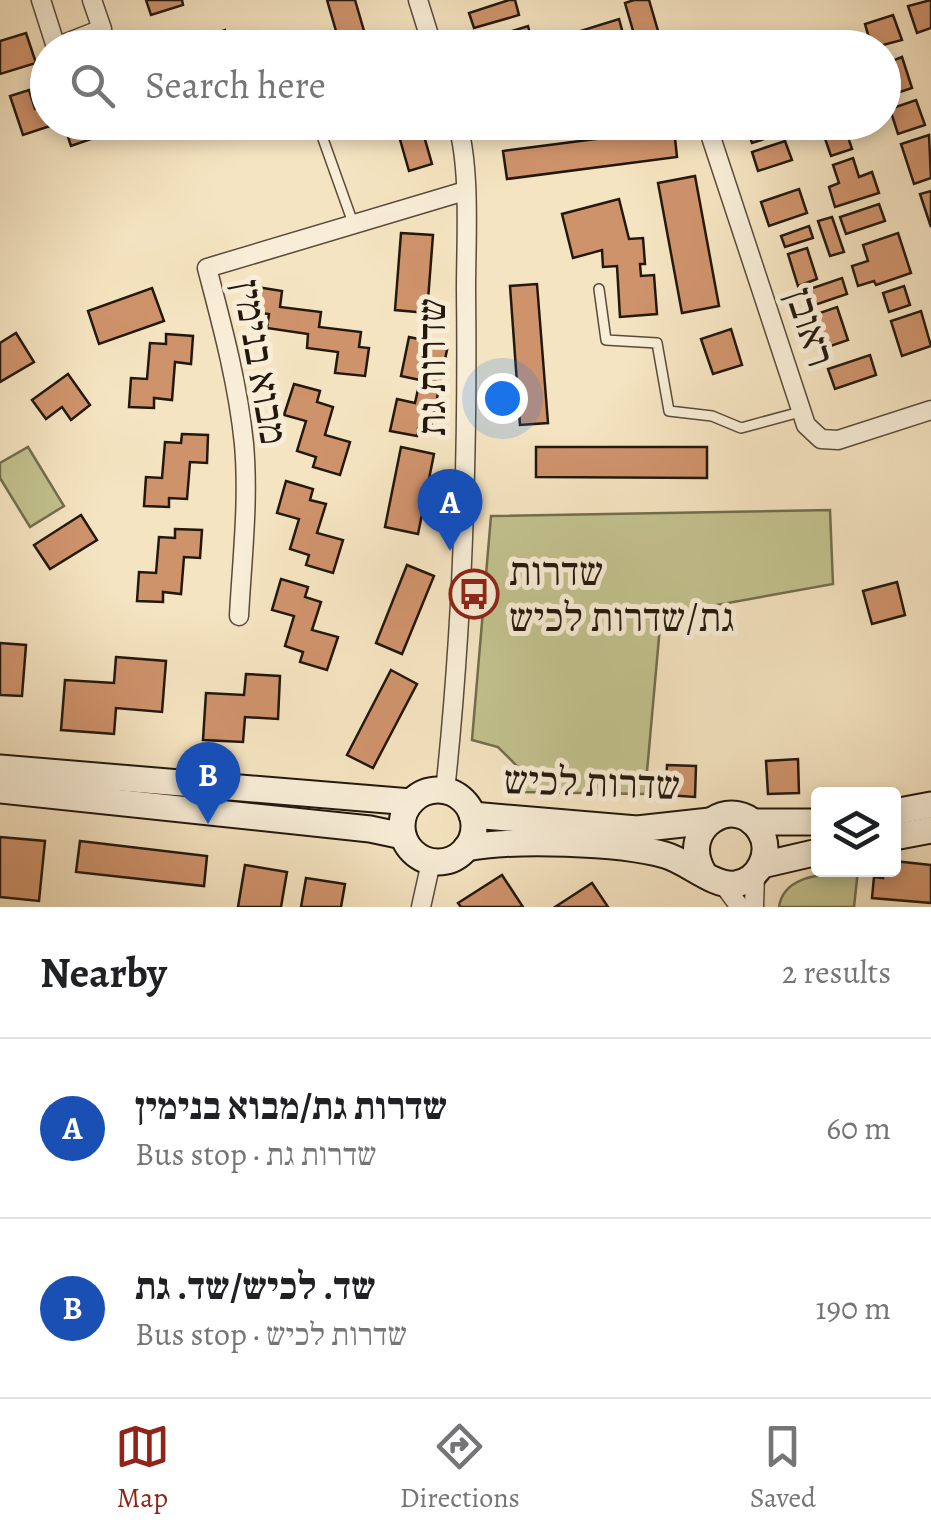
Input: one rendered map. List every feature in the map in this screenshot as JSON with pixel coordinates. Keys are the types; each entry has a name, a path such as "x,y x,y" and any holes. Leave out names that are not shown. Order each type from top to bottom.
{"main road":[{"path":"0,768 411,802 433,790 445,791 466,804 472,815 474,826 466,848 450,860 431,862 413,852 403,836 402,824 411,802"},
{"path":"0,790 370,829 403,836"},
{"path":"901,811 931,805"},
{"path":"811,822 752,822 731,814 710,821 701,829 695,851 713,878 746,881 758,870 811,854"},
{"name":"שדרות לכיש","path":"472,815 637,829 710,821"},
{"path":"752,822 764,842 758,870"},
{"path":"901,836 931,830"},
{"name":"שדרות לכיש","path":"466,848 486,844 566,844 632,850 664,855 713,878"}],"street":[{"path":"41,0 51,30"},
{"path":"92,0 99,30"},
{"path":"418,0 427,30"},
{"name":"שדרות גת","path":"445,791 454,708 468,434 465,191 459,140"},
{"name":"ראובן","path":"712,140 806,425 821,439 838,440 931,410"},
{"name":"מבוא בנימין","path":"239,616 245,518 244,444 226,340 207,268 465,191"},
{"path":"421,907 431,862"},
{"path":"754,907 758,870"},
{"path":"713,878 740,907"}],"lane":[{"path":"324,140 354,223"},
{"path":"599,290 606,340 656,343 669,411 712,416 741,428 802,412"}],"green space":[{"path":"28,447 64,506 30,527 0,478 0,463"},
{"path":"830,510 833,584 661,615 645,794 518,792 518,767 498,747 472,740 491,516"},
{"path":"810,877 857,877 854,907 779,907 790,887"}],"building":[{"path":"146,0 182,0 183,5 151,15"},
{"path":"327,0 355,0 364,30 336,30"},
{"path":"515,0 519,15 474,28 469,13"},
{"path":"649,0 658,30 633,30 625,3"},
{"path":"931,0 931,28 917,33 908,6"},
{"path":"893,15 898,30 867,30 865,24"},
{"path":"619,19 622,30 583,30"},
{"path":"26,33 30,65 0,74 0,41"},
{"path":"901,57 912,88 901,92"},
{"path":"29,90 30,133 23,135 10,96"},
{"path":"916,100 925,125 901,133 901,105"},
{"path":"929,135 931,178 914,184 901,144"},
{"path":"400,140 425,140 432,164 409,171"},
{"path":"588,140 675,140 677,157 507,179 503,151"},
{"path":"825,140 849,140 852,149 831,156"},
{"path":"785,141 792,160 758,171 752,152"},
{"path":"853,158 859,177 872,172 879,193 835,207 829,187 839,183 833,165"},
{"path":"695,176 719,306 682,313 658,183"},
{"path":"799,189 807,213 769,226 761,202"},
{"path":"931,191 931,227 920,194"},
{"path":"619,199 629,239 643,238 645,264 640,264 641,276 654,275 657,314 620,317 617,266 603,267 602,250 573,258 562,214"},
{"path":"879,204 885,221 846,234 840,217"},
{"path":"832,217 844,252 830,256 818,221"},
{"path":"809,226 813,238 785,247 781,236"},
{"path":"401,233 433,235 427,313 395,310"},
{"path":"898,233 911,273 876,285 874,281 858,286 852,266 868,261 863,245"},
{"path":"807,248 817,279 798,286 788,254"},
{"path":"842,278 847,294 806,308 801,292"},
{"path":"537,284 548,423 520,425 510,286"},
{"path":"904,286 910,305 889,312 883,293"},
{"path":"257,287 282,291 280,307 321,312 319,327 361,332 359,347 369,348 365,376 335,373 338,352 307,348 308,334 267,328 269,314 254,312"},
{"path":"152,288 164,321 99,344 88,311"},
{"path":"837,307 848,340 822,349 811,316"},
{"path":"921,311 931,346 902,356 891,321"},
{"path":"731,329 742,365 713,374 701,339"},
{"path":"16,333 34,362 0,382 0,343"},
{"path":"166,334 193,336 191,364 175,362 172,400 154,398 154,408 129,407 131,378 147,379 150,343 166,344"},
{"path":"409,337 448,345 430,432 418,429 417,436 390,431 397,399 415,403 420,380 401,376"},
{"path":"870,355 876,375 835,389 828,369"},
{"path":"68,374 90,405 71,420 62,407 46,419 32,400"},
{"path":"294,384 320,391 317,402 333,407 325,435 350,442 340,475 313,467 316,457 297,451 306,421 284,415"},
{"path":"182,434 208,435 207,463 190,462 187,499 169,498 169,507 144,506 146,477 162,478 165,442 181,443"},
{"path":"401,447 434,454 418,534 385,527"},
{"path":"536,447 707,447 707,478 536,477"},
{"path":"286,481 313,489 310,500 326,504 317,533 343,540 333,573 306,565 309,555 290,549 299,519 277,513"},
{"path":"81,515 97,540 50,569 34,545"},
{"path":"175,529 202,530 200,558 184,557 181,594 163,592 163,602 137,601 139,572 156,573 159,537 175,538"},
{"path":"407,565 434,576 402,654 376,643"},
{"path":"281,579 308,587 305,597 321,602 312,630 338,637 327,670 300,662 303,652 285,646 294,616 272,610"},
{"path":"897,582 905,615 872,624 863,591"},
{"path":"0,643 26,645 22,696 0,695"},
{"path":"116,657 166,661 162,712 116,708 114,734 61,730 65,680 114,683"},
{"path":"391,670 417,684 373,768 347,755"},
{"path":"246,674 280,676 278,719 245,717 243,742 203,740 206,693 244,695"},
{"path":"798,759 799,793 768,794 766,761"},
{"path":"667,765 696,766 695,797 666,795"},
{"path":"0,837 45,841 39,901 0,897"},
{"path":"80,841 207,856 204,886 76,872"},
{"path":"901,862 931,865 931,903 872,898 874,877 901,877"},
{"path":"245,865 287,872 281,907 238,907"},
{"path":"502,875 523,907 461,907 458,903"},
{"path":"306,878 345,884 341,907 301,907"},
{"path":"592,883 608,907 555,907"}],"place":[{"name":"שדרות גת/מבוא בנימין","path":"450,551"},
{"name":"שדרות גת/שדרות לכיש","path":"474,594"},
{"name":"שד. לכיש/שד. גת","path":"208,824"}]}
